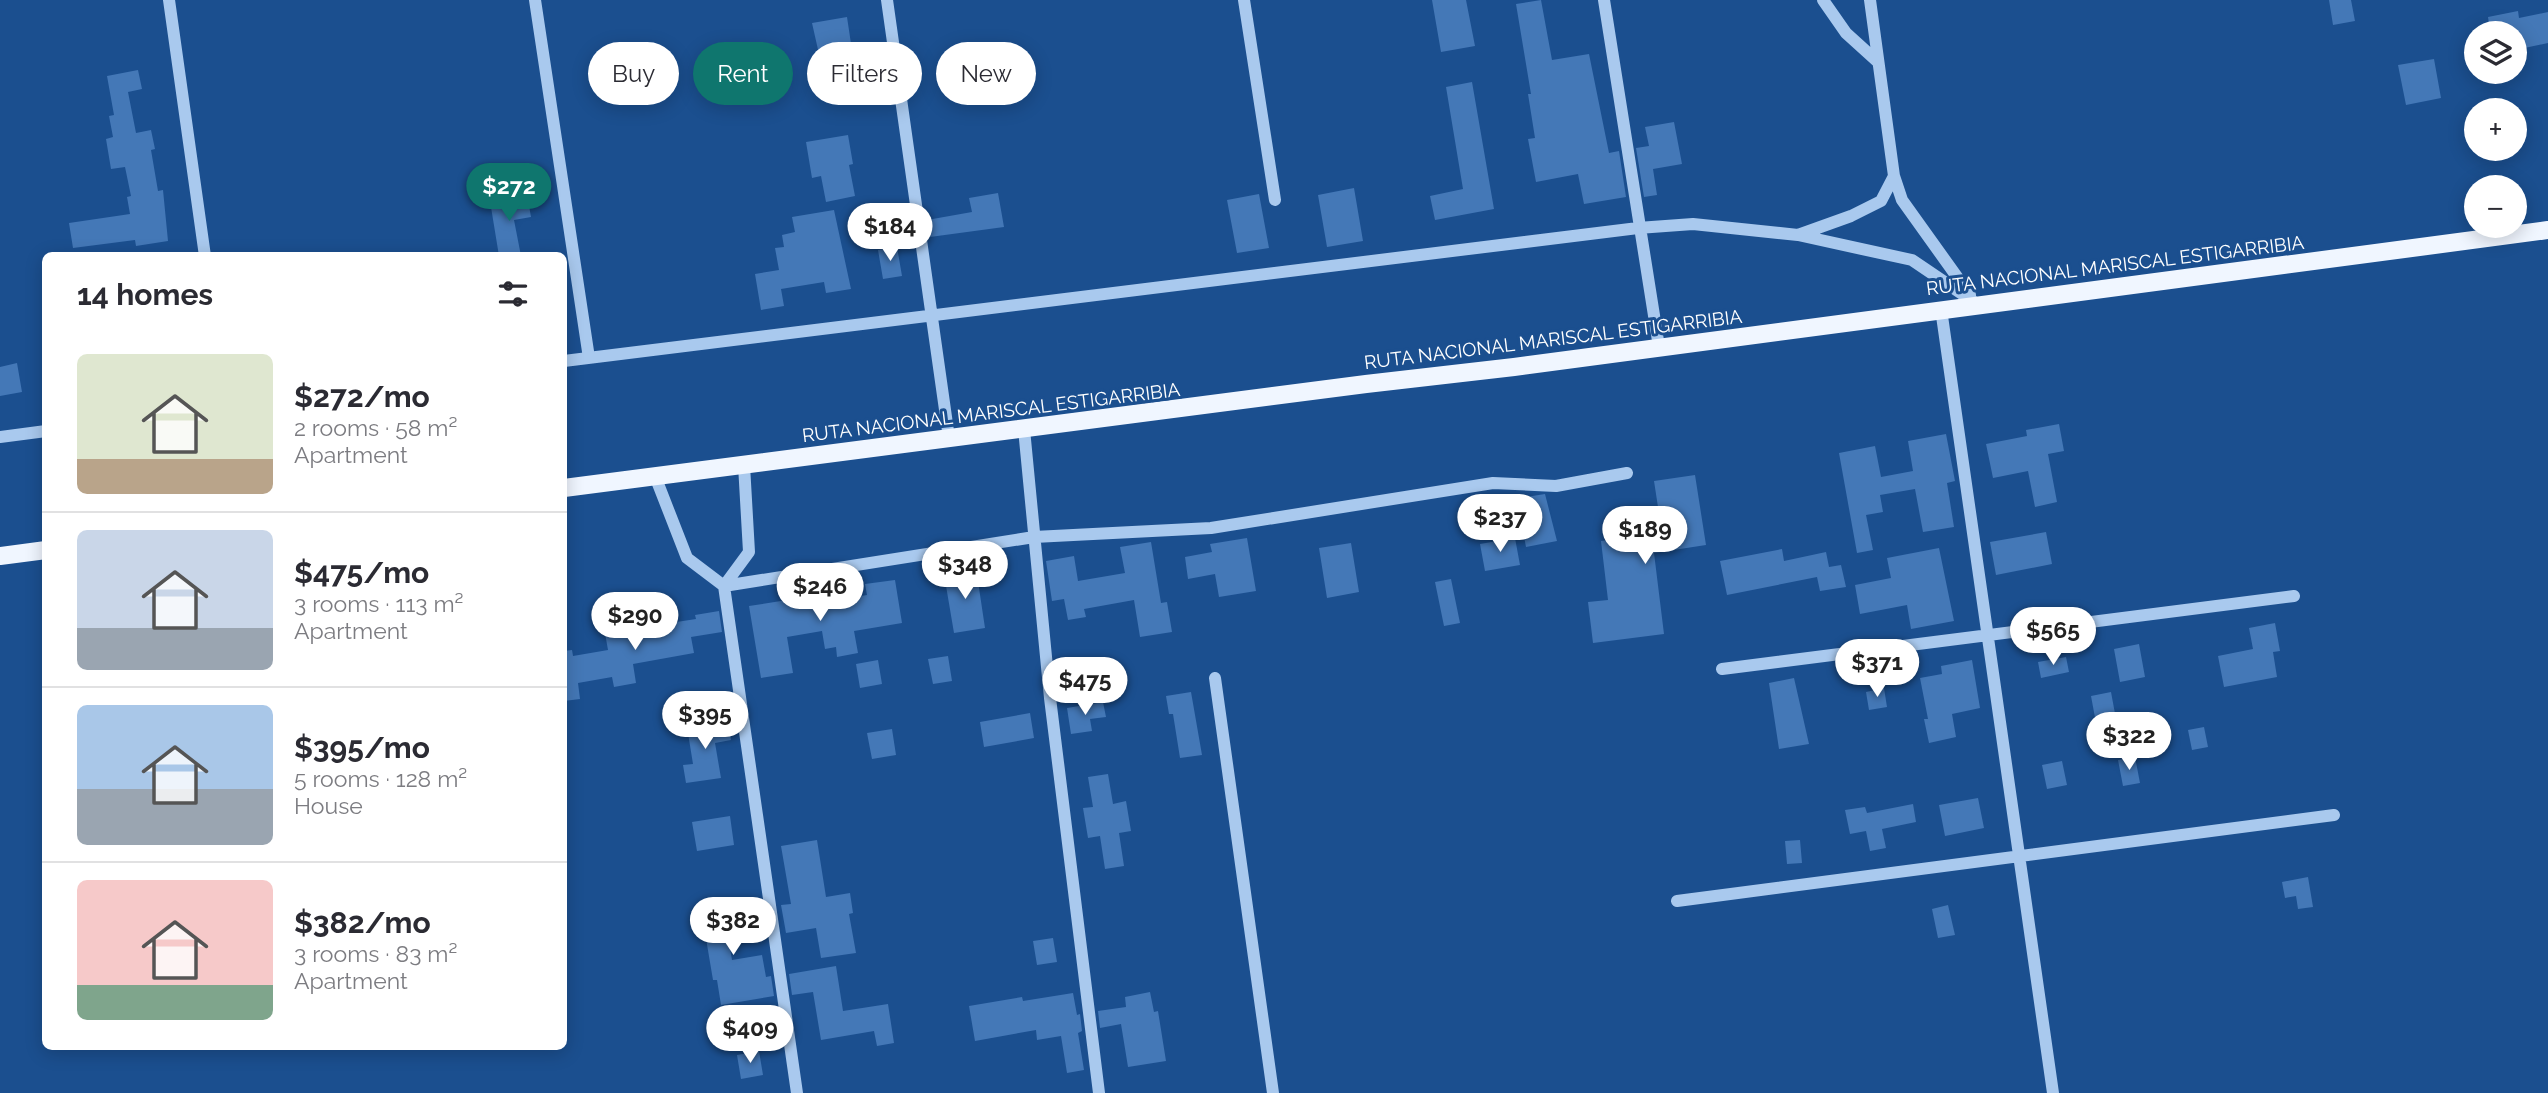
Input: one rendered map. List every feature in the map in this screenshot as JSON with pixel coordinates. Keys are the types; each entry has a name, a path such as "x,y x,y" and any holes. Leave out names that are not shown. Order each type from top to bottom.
{"main road":[{"name":"RUTA NACIONAL MARISCAL ESTIGARRIBIA","path":"567,488 2548,230"},
{"path":"0,556 42,551"}],"street":[{"path":"169,0 204,252"},
{"path":"535,0 589,358"},
{"path":"887,0 949,438"},
{"path":"1244,0 1275,200"},
{"path":"1604,0 1658,347"},
{"path":"1823,0 1846,33 1878,62"},
{"path":"1870,0 1894,176 1902,201 1977,304"},
{"path":"1798,235 1851,216 1881,201 1894,176"},
{"path":"567,361 1638,228 1693,224 1798,235 1912,260 1977,304"},
{"path":"1941,309 2053,1093"},
{"path":"1024,429 1052,712 1098,1093"},
{"path":"0,437 42,431"},
{"path":"744,465 749,552 724,586 797,1093"},
{"path":"655,477 687,558 724,586 1034,537 1211,528 1493,483 1556,486 1626,473"},
{"path":"1722,669 2294,596"},
{"path":"1215,678 1273,1093"},
{"path":"1677,901 2334,815"}],"building":[{"path":"1432,0 1466,0 1475,46 1441,52"},
{"path":"1541,0 1552,60 1589,54 1609,153 1619,151 1626,197 1584,204 1578,174 1536,182 1528,139 1535,138 1528,94 1531,94 1516,4"},
{"path":"2329,0 2351,0 2355,21 2333,25"},
{"path":"2518,11 2519,18 2548,12 2548,43 2527,47 2527,21 2489,21 2488,17"},
{"path":"847,17 851,42 816,42 812,23"},
{"path":"2434,59 2441,98 2406,105 2398,65"},
{"path":"138,70 142,89 128,92 136,133 151,130 155,149 151,150 158,191 163,190 168,241 136,246 135,240 73,248 69,223 130,214 127,197 131,196 125,167 111,169 106,139 113,137 109,116 114,115 107,76"},
{"path":"1472,82 1494,209 1435,220 1430,196 1463,189 1446,87"},
{"path":"1674,122 1682,164 1653,169 1657,195 1644,197 1636,148 1649,146 1645,127"},
{"path":"848,135 853,164 849,165 855,196 826,202 821,176 812,178 806,142"},
{"path":"539,166 543,190 516,195 512,171"},
{"path":"1354,188 1363,241 1327,247 1318,195"},
{"path":"998,193 1004,227 930,237 927,220 972,212 969,198"},
{"path":"527,194 531,217 514,220 520,252 498,252 490,201"},
{"path":"1259,194 1269,248 1237,253 1227,200"},
{"path":"834,210 851,289 826,293 824,282 781,289 784,306 761,310 755,274 779,270 775,248 784,247 782,235 795,232 792,217"},
{"path":"897,247 902,276 883,279 878,250"},
{"path":"17,363 22,392 0,396 0,367"},
{"path":"2059,424 2064,451 2048,454 2057,502 2035,507 2028,471 1993,478 1986,444 2027,436 2026,430"},
{"path":"1946,434 1955,481 1947,483 1954,527 1923,532 1915,489 1880,495 1883,512 1866,515 1873,550 1857,553 1839,453 1875,446 1881,477 1913,471 1908,441"},
{"path":"1695,475 1706,545 1654,553 1664,634 1593,643 1588,602 1608,600 1601,541 1662,533 1654,481"},
{"path":"1545,494 1557,541 1526,547 1519,510 1528,508 1526,497"},
{"path":"2046,532 2052,564 1996,575 1990,542"},
{"path":"1247,538 1256,591 1219,597 1215,574 1188,579 1185,557 1212,552 1210,544"},
{"path":"1515,538 1520,565 1485,571 1480,544"},
{"path":"1151,542 1161,603 1167,602 1172,632 1140,637 1134,600 1084,609 1086,617 1068,620 1064,599 1052,601 1046,561 1074,556 1078,581 1125,573 1120,547"},
{"path":"1351,543 1359,592 1327,598 1319,548"},
{"path":"1939,548 1954,621 1911,629 1907,605 1860,614 1855,585 1891,578 1887,558"},
{"path":"1782,549 1784,561 1826,552 1829,567 1841,565 1846,587 1820,591 1817,577 1727,595 1720,561"},
{"path":"976,568 985,628 954,633 944,574"},
{"path":"1451,579 1460,623 1444,626 1435,582"},
{"path":"895,580 902,623 854,631 858,653 837,657 836,647 825,649 822,631 787,637 793,673 761,678 749,606 811,593 813,604 867,595 865,584"},
{"path":"719,611 722,632 691,637 694,653 633,664 636,683 614,687 612,677 578,683 580,699 567,701 567,651 572,650 573,656 608,650 605,633 696,619 695,615"},
{"path":"2275,623 2280,651 2273,652 2277,677 2224,687 2218,656 2253,649 2249,628"},
{"path":"2139,644 2145,677 2120,682 2114,649"},
{"path":"948,656 952,681 933,684 928,659"},
{"path":"2066,657 2069,672 2041,678 2038,662"},
{"path":"878,660 882,684 860,688 856,664"},
{"path":"1972,660 1980,708 1952,714 1956,737 1929,743 1924,719 1928,719 1920,678 1942,674 1941,666"},
{"path":"1794,678 1809,744 1779,749 1769,683"},
{"path":"1884,688 1887,707 1869,710 1866,692"},
{"path":"1191,692 1202,755 1180,758 1173,714 1169,714 1166,696"},
{"path":"2111,692 2116,719 2096,723 2091,696"},
{"path":"1103,702 1106,717 1090,719 1092,731 1071,734 1067,708"},
{"path":"1030,713 1034,738 984,747 980,722"},
{"path":"728,721 731,740 715,743 721,778 686,783 683,765 693,764 687,727"},
{"path":"2204,727 2208,747 2192,750 2188,730"},
{"path":"892,729 896,755 872,759 867,733"},
{"path":"2135,757 2140,783 2123,786 2118,760"},
{"path":"2062,761 2067,785 2047,789 2042,765"},
{"path":"1108,774 1113,804 1126,801 1131,831 1119,833 1124,866 1105,869 1100,836 1088,838 1083,808 1093,807 1088,777"},
{"path":"1978,798 1984,828 1945,836 1939,805"},
{"path":"1913,804 1916,822 1882,829 1886,848 1870,851 1866,831 1850,834 1845,810 1865,807 1867,813"},
{"path":"730,816 734,845 697,851 692,822"},
{"path":"817,840 826,897 850,893 853,913 849,914 856,953 821,958 816,928 786,933 781,905 791,904 781,846"},
{"path":"1800,840 1802,863 1787,864 1785,841"},
{"path":"2308,877 2313,907 2298,909 2296,896 2285,898 2282,882"},
{"path":"744,902 748,927 727,931 732,960 762,955 766,977 771,976 774,996 721,1005 717,980 713,980 701,909"},
{"path":"1948,905 1955,935 1938,938 1932,909"},
{"path":"1053,938 1057,962 1037,965 1033,941"},
{"path":"836,966 843,1011 888,1004 894,1043 877,1046 874,1031 821,1040 813,992 792,995 789,974"},
{"path":"1150,992 1154,1012 1158,1011 1166,1061 1128,1067 1121,1024 1100,1028 1098,1011 1126,1007 1125,997"},
{"path":"1073,993 1077,1015 1080,1014 1082,1031 1078,1033 1084,1070 1067,1073 1061,1036 1037,1040 1036,1030 975,1041 969,1006 1022,997 1023,1001"},
{"path":"759,1051 763,1075 741,1079 737,1055"}]}
